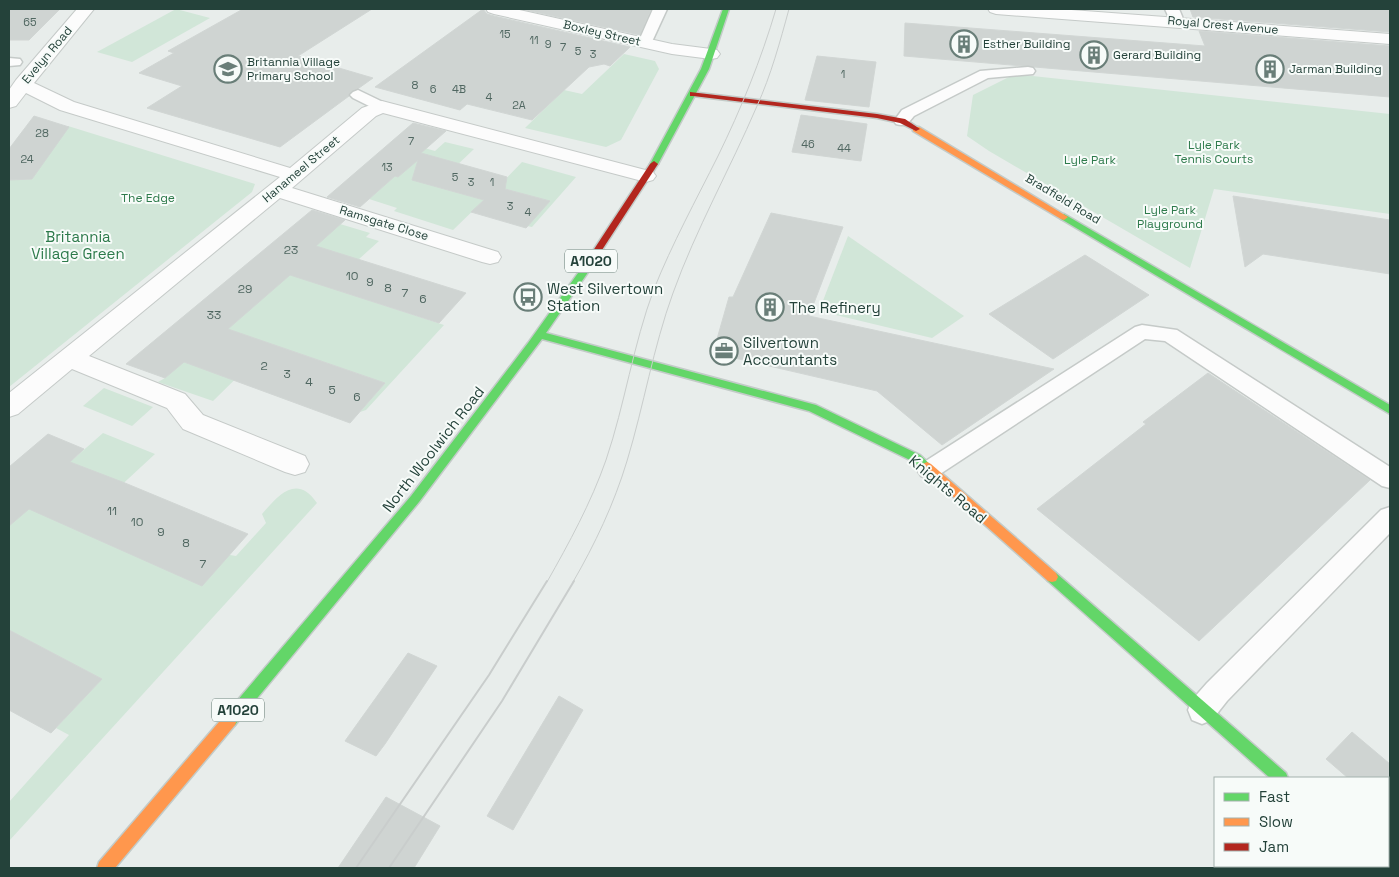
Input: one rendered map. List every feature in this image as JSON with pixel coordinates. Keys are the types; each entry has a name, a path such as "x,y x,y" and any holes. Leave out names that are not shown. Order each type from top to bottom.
{"street":[{"name":"Evelyn Road","path":"9,102 86,9"},
{"name":"Boxley Street","path":"494,9 645,43 711,54"},
{"name":"North Woolwich Road","path":"105,868 384,536 541,335 646,176 693,94 711,54 726,9"},
{"name":"Royal Crest Avenue","path":"996,9 1174,15 1390,39"},
{"name":"Ramsgate Close","path":"22,84 67,106 490,256"},
{"name":"Bradfield Road","path":"693,94 877,116 902,121 1390,410"},
{"name":"Hanameel Street","path":"9,407 280,180 369,112 382,106"},
{"path":"382,106 646,176"},
{"name":"Knights Road","path":"541,335 812,408 916,458 1280,777"},
{"path":"69,358 176,401 194,422 294,464"}],"lane":[{"path":"645,43 660,9"},
{"path":"902,121 908,113 985,74 1028,71"},
{"path":"358,95 382,106"},
{"path":"929,470 1142,332 1170,335 1390,479"},
{"path":"1202,710 1217,692 1390,517"}],"green space":[{"path":"176,9 210,18 132,62 97,52"},
{"path":"624,54 655,61 659,69 621,140 606,147 525,128 564,90 582,94"},
{"path":"1023,75 1390,114 1390,214 1214,189 1190,268 989,151 967,136 973,95 1009,77"},
{"name":"Britannia Village Green","path":"68,126 255,184 252,192 9,387 9,180 32,179"},
{"path":"445,142 474,149 435,186 484,200 453,230 394,211 397,208 369,199 395,176 398,177 410,166 421,147 435,151"},
{"path":"522,162 576,177 532,227 527,226 549,201 498,187"},
{"path":"340,224 370,233 366,237 379,241 328,287 444,325 366,410 360,412 385,383 271,344 213,401 158,382 165,378"},
{"path":"848,236 964,316 932,338 819,311"},
{"path":"104,388 153,407 132,426 83,406"},
{"path":"103,433 155,454 74,529 236,556 266,523 262,514 288,490 295,488 302,490 310,494 317,503 9,841 9,802 69,735 56,728 102,679 9,630 9,526 43,496 36,492"}],"building":[{"path":"9,9 60,9 29,40 9,40"},
{"path":"243,9 372,9 298,56 373,78 352,91 349,96 280,147 147,108 182,86 139,73 174,53 168,51"},
{"path":"483,9 487,14 494,16 630,47 610,66 604,64 589,67 532,120 467,104 460,110 375,87"},
{"path":"522,9 651,9 640,35"},
{"path":"1190,9 1390,9 1390,32 1193,17"},
{"path":"905,23 1205,46 1199,31 1390,46 1390,97 904,56"},
{"path":"817,56 876,62 869,107 805,100"},
{"path":"801,115 867,124 861,161 792,152"},
{"path":"34,116 69,127 32,179 9,180 9,149"},
{"path":"413,123 446,131 421,153 507,177 505,189 550,201 526,228 471,212 484,200 412,180 418,160 398,177 395,176 360,207 327,197"},
{"path":"1233,196 1390,220 1390,274 1263,254 1245,267"},
{"path":"312,210 345,220 316,246 466,293 439,323 290,275 228,329 385,383 350,423 184,362 165,378 126,364"},
{"name":"The Refinery","path":"771,213 843,227 809,316 1054,369 942,445 877,391 713,353 729,297 733,297"},
{"path":"1085,255 1149,295 1053,359 989,314"},
{"path":"1208,373 1370,480 1199,641 1037,509 1146,424 1143,422"},
{"path":"48,434 84,449 70,462 248,534 202,586 29,509 9,526 9,467"},
{"path":"9,630 102,679 51,733 9,710"},
{"path":"408,653 437,666 385,744 376,756 345,741"},
{"path":"559,696 583,710 513,830 487,816"},
{"path":"1352,732 1390,764 1390,778 1347,777 1326,759"},
{"path":"386,797 440,826 414,868 338,868"}],"tram line":[{"path":"547,582 594,492 613,439 640,331 654,289 676,239 735,120 757,66 776,9"},
{"path":"573,582 589,553 616,493 633,440 660,335 673,293 692,246 762,94 789,9"},
{"path":"356,868 489,675 547,581"},
{"path":"389,868 502,701 574,581"}],"traffic: fast":[{"path":"654,164 705,69 726,9"},
{"path":"1064,217 1390,410"},
{"path":"230,720 415,499 532,346 586,268"},
{"path":"541,335 812,408 916,458 927,467"},
{"path":"1052,577 1280,777"}],"traffic: slow":[{"path":"916,129 1064,217"},
{"path":"927,467 1052,577"},
{"path":"105,868 230,720"}],"traffic: jam":[{"path":"693,94 877,116 902,121 916,129"},
{"path":"586,268 654,164"}],"place":[{"name":"Esther Building","path":"964,44"},
{"name":"Gerard Building","path":"1094,55"},
{"name":"Britannia Village Primary School","path":"228,69"},
{"name":"Jarman Building","path":"1270,69"},
{"name":"West Silvertown Station","path":"528,297"},
{"name":"The Refinery","path":"770,307"},
{"name":"Silvertown Accountants","path":"724,351"}],"park label":[{"name":"Lyle Park Tennis Courts","path":"1214,152"},
{"name":"Lyle Park","path":"1090,160"},
{"name":"The Edge","path":"148,198"},
{"name":"Lyle Park Playground","path":"1170,217"}]}
